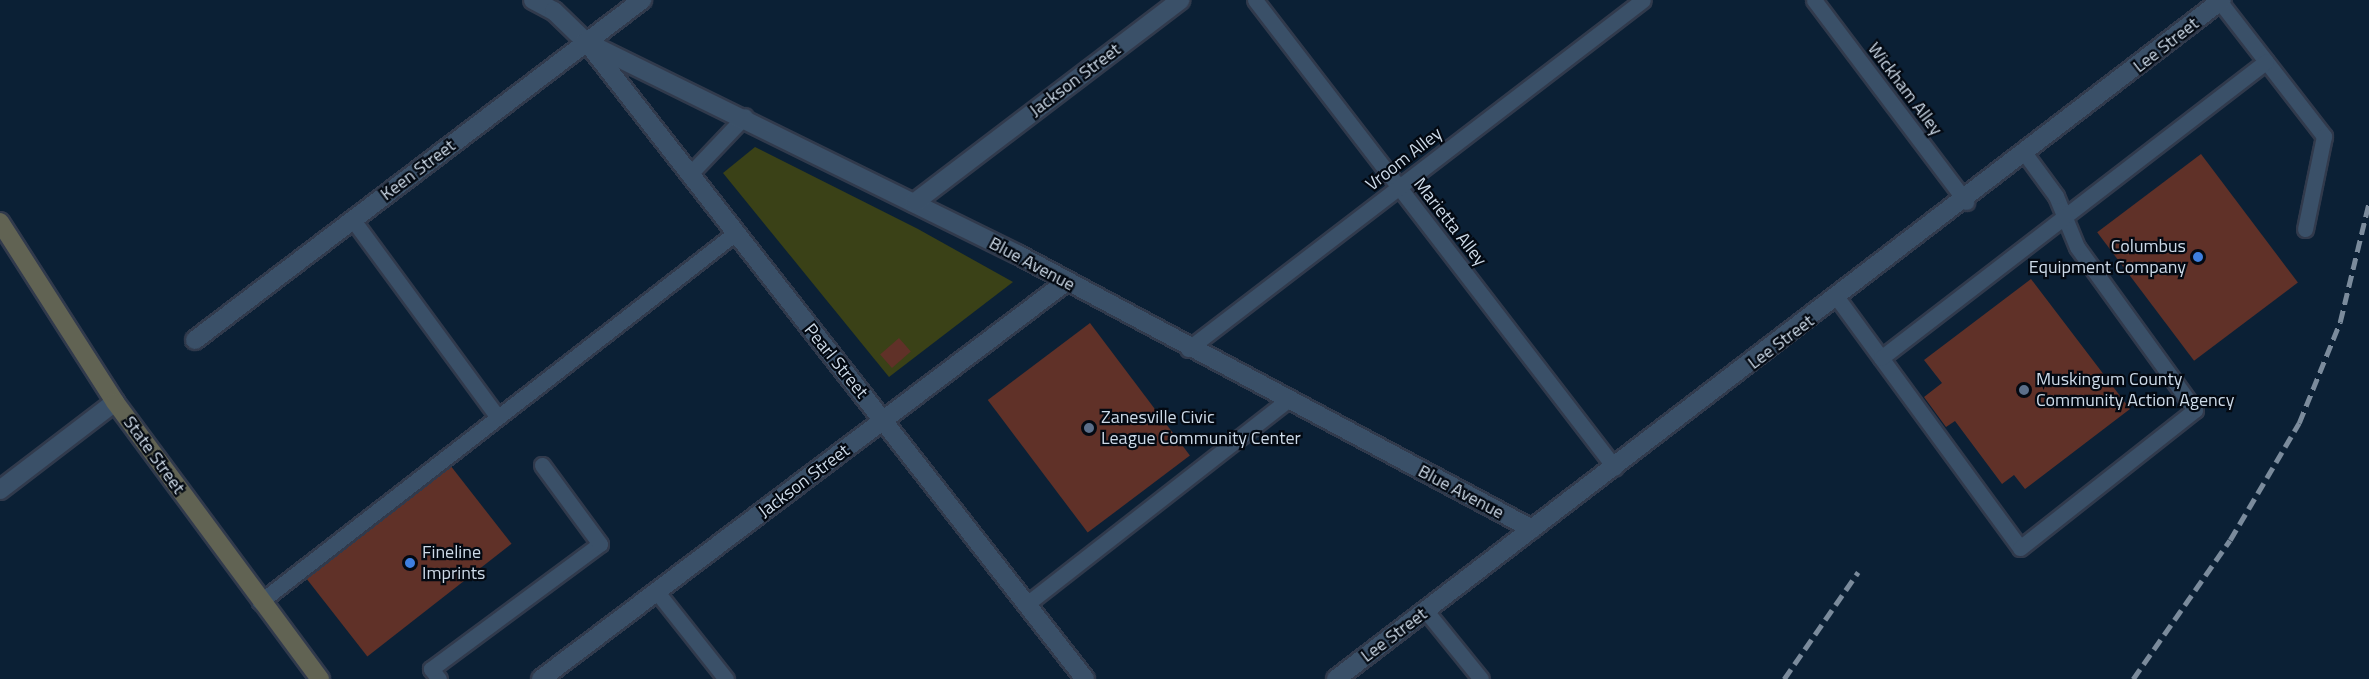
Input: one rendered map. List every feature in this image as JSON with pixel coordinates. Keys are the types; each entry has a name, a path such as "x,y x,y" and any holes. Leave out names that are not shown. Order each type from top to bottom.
{"main road":[{"name":"State Street","path":"4,228 115,402 260,602 320,679"}],"street":[{"name":"Blue Avenue","path":"532,0 554,11 586,42 745,117 914,203 1532,529"},
{"name":"Keen Street","path":"195,340 642,0"},
{"name":"Jackson Street","path":"914,203 1180,0"},
{"name":"Lee Street","path":"1336,679 1966,202 2221,1"},
{"name":"Pearl Street","path":"586,42 734,234 1028,603 1085,679"},
{"name":"Jackson Street","path":"541,679 1066,282"},
{"path":"0,490 115,402"}],"lane":[{"name":"Marietta Alley","path":"1255,0 1615,468"},
{"name":"Vroom Alley","path":"1188,349 1643,0"},
{"name":"Wickham Alley","path":"1814,0 1966,202"},
{"path":"2221,1 2324,136 2306,229"},
{"path":"1881,358 2266,61"},
{"path":"689,175 745,117"},
{"path":"1838,299 2020,548 2195,410 2077,247 2056,196 2026,155"},
{"path":"352,220 496,415"},
{"path":"260,602 496,415 734,234"},
{"path":"1028,603 1287,401"},
{"path":"439,679 432,669 600,544 542,465"},
{"path":"657,592 726,679"},
{"path":"1426,611 1481,679"}],"green space":[{"path":"755,147 918,229 1013,282 889,377 723,173"}],"building":[{"name":"Columbus Equipment Company","path":"2201,154 2298,283 2194,361 2097,232"},
{"name":"Muskingum County Community Action Agency","path":"2031,279 2130,409 2025,489 2014,475 2002,484 1955,421 1946,427 1924,397 1942,383 1924,360"},
{"name":"Zanesville Civic League Community Center","path":"1090,323 1190,456 1088,533 988,400"},
{"path":"899,338 911,352 892,368 880,354"},
{"name":"Fineline Imprints","path":"450,465 512,544 367,656 306,578"}],"railway":[{"path":"2133,679 2230,540 2299,423 2340,322 2369,202"},
{"path":"1784,679 1858,572"}],"place":[{"name":"Columbus Equipment Company","path":"2198,257"},
{"name":"Muskingum County Community Action Agency","path":"2024,390"},
{"name":"Zanesville Civic League Community Center","path":"1089,428"},
{"name":"Fineline Imprints","path":"410,563"}]}
